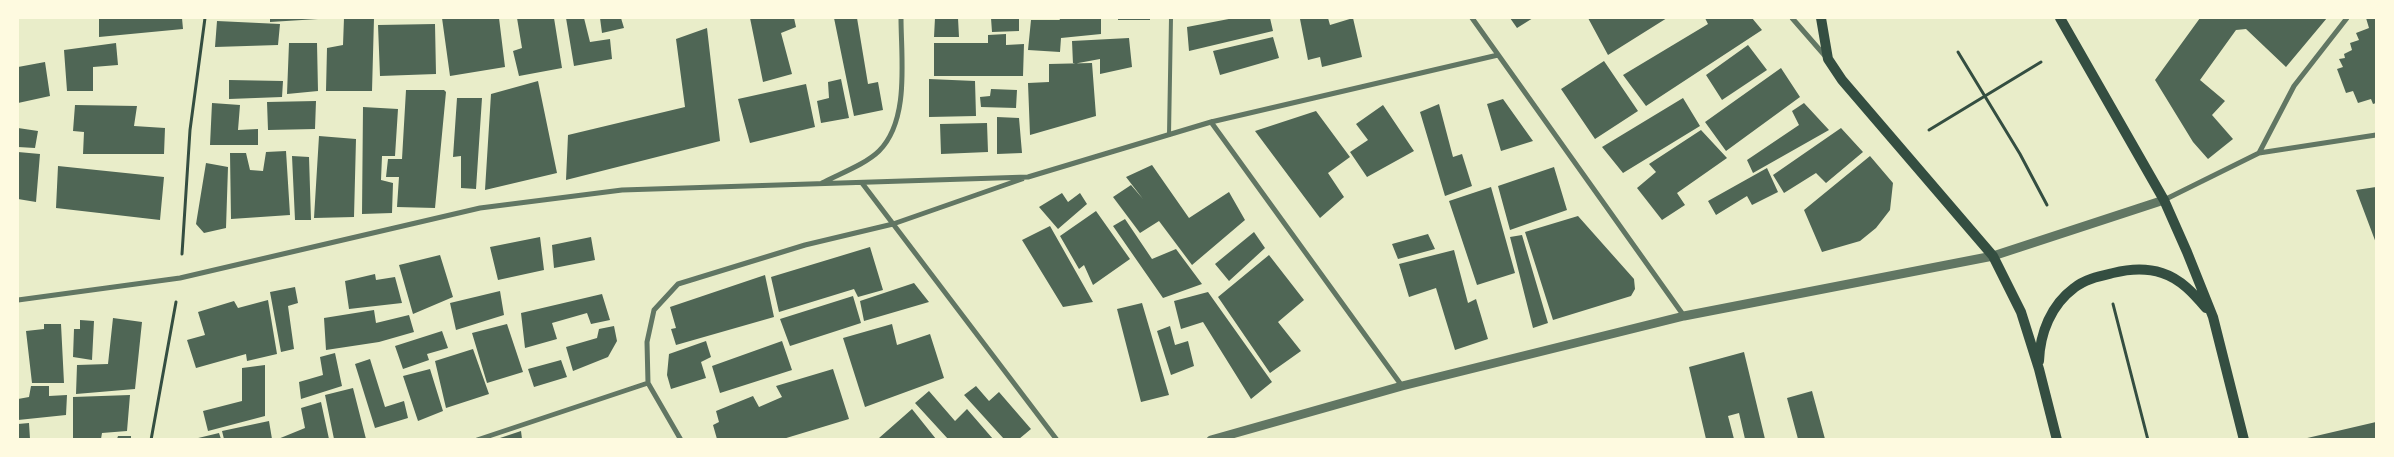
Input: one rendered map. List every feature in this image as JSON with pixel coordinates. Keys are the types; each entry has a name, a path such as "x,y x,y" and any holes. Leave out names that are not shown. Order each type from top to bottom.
{"main road":[{"path":"1821,18 1828,59 1842,80 1993,256 2021,312 2039,369 2057,440"},
{"path":"2060,18 2164,200 2213,317 2244,440"},
{"path":"2039,369 2044,326 2058,304 2074,288 2094,278 2119,272 2145,269 2163,273 2193,292 2213,317"}],"street":[{"path":"821,183 879,151 896,124 900,105 901,18"},
{"path":"1472,18 1684,316"},
{"path":"1792,18 1828,59"},
{"path":"2259,153 2294,86 2347,18"},
{"path":"682,440 648,384 647,342 654,310 678,284 804,245 893,224 1028,177 1211,122 1498,55"},
{"path":"1211,122 1402,386"},
{"path":"1211,440 1402,386 1684,316 1993,256 2164,200 2259,153 2376,135"},
{"path":"18,300 180,278 480,208 622,190 1028,177"},
{"path":"862,183 1057,440"},
{"path":"477,440 648,384"}],"lane":[{"path":"1169,135 1171,18"}],"path":[{"path":"152,440 180,278 190,130 205,18"},
{"path":"1958,52 2020,154 2047,205"},
{"path":"1928,130 2041,62"},
{"path":"2113,304 2148,440"}],"building":[{"path":"99,18 182,18 183,29 99,37"},
{"path":"270,18 318,18 318,19 270,22"},
{"path":"344,18 374,18 372,91 326,91 327,48 343,45"},
{"path":"442,18 499,18 505,67 450,76"},
{"path":"517,18 554,18 562,68 519,76 513,51 522,48"},
{"path":"566,18 584,18 590,42 610,39 612,59 574,66"},
{"path":"600,18 621,18 624,28 602,33"},
{"path":"750,18 794,18 796,27 781,33 792,74 763,82"},
{"path":"834,18 857,18 868,84 878,82 883,110 854,116"},
{"path":"935,18 958,18 959,37 934,37"},
{"path":"991,18 1019,18 1019,31 992,32"},
{"path":"1059,18 1101,18 1101,34 1061,38 1060,52 1028,50 1031,20 1060,20"},
{"path":"1118,18 1150,18 1150,20 1118,20"},
{"path":"1234,18 1270,18 1273,31 1189,51 1187,27"},
{"path":"1328,18 1330,25 1353,18 1362,57 1322,67 1320,57 1308,60 1300,19"},
{"path":"1510,18 1533,18 1517,28"},
{"path":"1588,18 1667,18 1608,55"},
{"path":"1705,18 1752,18 1762,30 1646,106 1623,75 1708,24"},
{"path":"2200,18 2327,18 2286,67 2246,29 2236,30 2200,80 2225,101 2212,115 2233,139 2208,159 2193,142 2155,80"},
{"path":"2366,18 2376,18 2376,103 2373,104 2371,99 2358,103 2353,91 2346,93 2337,69 2343,67 2339,59 2345,58 2344,54 2352,50 2350,43 2359,40 2356,33 2369,28"},
{"path":"217,21 280,24 278,45 215,47"},
{"path":"435,24 436,74 380,76 378,25"},
{"path":"707,28 720,141 566,180 568,135 685,107 676,39"},
{"path":"1006,34 1006,45 1024,44 1023,76 934,76 934,43 988,43 988,35"},
{"path":"1273,37 1279,58 1220,75 1213,51"},
{"path":"1129,38 1132,67 1100,74 1100,59 1073,64 1072,41"},
{"path":"116,43 118,65 93,67 93,91 67,91 64,50"},
{"path":"289,43 317,43 318,91 287,94"},
{"path":"1748,45 1767,70 1722,100 1706,75"},
{"path":"1604,61 1638,111 1595,139 1561,89"},
{"path":"45,62 50,96 18,103 18,67"},
{"path":"1092,63 1096,116 1030,135 1028,83 1049,82 1049,64"},
{"path":"1781,68 1800,97 1726,151 1705,122"},
{"path":"841,79 849,118 821,123 817,101 829,98 828,82"},
{"path":"929,79 975,81 976,116 929,117"},
{"path":"229,80 283,81 282,97 229,99"},
{"path":"538,81 557,173 485,190 491,94"},
{"path":"806,84 815,127 750,143 738,99"},
{"path":"991,89 1017,90 1016,108 981,107 980,97 990,96"},
{"path":"406,90 444,90 446,92 435,208 397,207 399,177 386,177 388,159 402,159"},
{"path":"457,98 482,98 476,189 461,188 461,156 453,157"},
{"path":"1683,98 1700,126 1623,173 1602,147"},
{"path":"1503,99 1533,141 1501,151 1487,104"},
{"path":"316,101 315,129 268,130 267,102"},
{"path":"212,103 240,105 238,130 258,129 258,145 210,145"},
{"path":"1804,103 1829,130 1753,173 1747,160 1799,125 1792,111"},
{"path":"1439,104 1453,157 1462,154 1472,186 1445,196 1420,112"},
{"path":"75,105 137,106 134,126 165,128 164,154 83,154 84,132 73,131"},
{"path":"1383,105 1414,151 1367,177 1350,152 1368,140 1356,124"},
{"path":"363,107 398,109 395,156 382,156 381,180 393,183 392,213 362,214"},
{"path":"1316,111 1350,157 1328,173 1344,197 1320,218 1255,131"},
{"path":"997,117 1019,118 1022,153 997,154"},
{"path":"987,123 988,152 941,154 940,124"},
{"path":"18,128 38,131 35,148 18,147"},
{"path":"1841,128 1863,152 1826,183 1816,173 1784,193 1773,175"},
{"path":"1701,130 1727,158 1677,193 1685,205 1662,220 1637,188 1656,172 1649,164"},
{"path":"319,136 356,139 354,217 314,218"},
{"path":"286,151 290,215 231,219 230,153 246,153 250,170 263,171 266,152"},
{"path":"18,152 40,154 36,202 18,199"},
{"path":"292,156 309,157 311,220 295,220"},
{"path":"1870,156 1893,183 1890,210 1876,228 1860,241 1822,252 1804,210"},
{"path":"206,163 228,167 226,228 204,233 196,224"},
{"path":"1152,165 1189,218 1229,192 1245,220 1192,265 1159,221 1140,233 1113,197 1131,185 1143,199 1126,177"},
{"path":"58,166 164,177 160,220 56,208"},
{"path":"1554,167 1567,210 1510,230 1498,186"},
{"path":"1767,168 1778,192 1752,205 1747,196 1716,215 1708,201"},
{"path":"1491,187 1515,273 1477,285 1449,201"},
{"path":"2376,187 2376,243 2356,190"},
{"path":"1062,193 1068,202 1080,193 1087,204 1058,229 1039,207"},
{"path":"1096,211 1130,259 1093,285 1084,265 1079,269 1060,236"},
{"path":"1578,216 1634,279 1635,289 1631,296 1553,320 1525,232"},
{"path":"1125,219 1152,259 1176,249 1202,284 1163,298 1113,226"},
{"path":"1050,226 1093,302 1063,307 1022,240"},
{"path":"1254,232 1265,248 1229,281 1215,264"},
{"path":"1428,234 1435,249 1398,259 1392,244"},
{"path":"1522,235 1548,323 1533,328 1510,237"},
{"path":"540,237 544,270 498,280 490,247"},
{"path":"591,237 595,260 554,268 552,245"},
{"path":"870,247 883,290 858,297 854,289 779,312 771,277"},
{"path":"1454,250 1468,303 1476,299 1488,339 1455,350 1436,288 1409,297 1399,264"},
{"path":"440,255 453,297 413,314 399,265"},
{"path":"1269,255 1304,300 1278,322 1301,351 1270,373 1218,297"},
{"path":"375,274 376,280 395,277 402,303 349,309 345,281"},
{"path":"765,275 774,317 676,345 671,329 676,328 670,307"},
{"path":"914,283 929,302 864,321 860,301"},
{"path":"295,287 298,303 288,306 294,349 281,352 270,292"},
{"path":"500,291 504,315 456,330 450,303"},
{"path":"1208,292 1272,382 1251,399 1203,322 1181,329 1174,301"},
{"path":"602,294 610,320 591,324 587,313 552,323 557,339 525,348 521,313"},
{"path":"853,296 861,323 790,346 780,319"},
{"path":"268,300 277,354 247,361 246,354 196,368 187,340 205,335 198,312 234,301 238,308"},
{"path":"1142,303 1169,395 1141,402 1117,309"},
{"path":"374,310 376,323 409,315 414,332 379,342 326,350 324,318"},
{"path":"113,318 142,322 135,389 76,394 77,365 108,364"},
{"path":"80,320 94,321 92,360 73,357 74,329 80,329"},
{"path":"44,324 61,324 64,383 32,383 26,331 44,329"},
{"path":"507,324 523,372 487,383 472,333"},
{"path":"892,324 897,345 930,334 944,378 865,407 843,338"},
{"path":"614,326 617,341 608,357 573,371 566,347 597,338 599,329"},
{"path":"1170,326 1175,345 1188,341 1194,366 1171,375 1157,331"},
{"path":"442,331 448,348 427,354 429,360 403,369 395,346"},
{"path":"706,341 711,357 701,362 706,378 671,389 667,375 669,354"},
{"path":"782,341 792,370 720,393 712,366"},
{"path":"473,349 489,394 446,408 435,361"},
{"path":"1744,352 1765,439 1745,439 1739,413 1728,416 1734,439 1706,439 1689,367"},
{"path":"335,353 342,386 301,399 299,382 323,375 320,357"},
{"path":"370,359 385,407 404,401 408,418 375,428 355,364"},
{"path":"561,360 567,377 534,387 528,369"},
{"path":"265,365 265,416 208,431 203,411 242,401 242,368"},
{"path":"430,369 443,411 418,421 403,376"},
{"path":"833,369 849,419 783,439 717,439 713,425 719,422 716,411 753,396 759,407 782,397 776,386"},
{"path":"31,386 49,386 49,396 67,395 66,415 18,420 18,399 29,397"},
{"path":"976,386 989,401 999,392 1031,429 1019,439 1004,439 964,395"},
{"path":"353,388 366,439 334,439 325,395"},
{"path":"929,391 955,421 967,409 993,439 948,439 915,403"},
{"path":"1812,391 1825,439 1798,439 1787,398"},
{"path":"130,395 127,431 102,433 101,439 73,439 73,397"},
{"path":"321,402 329,439 278,439 305,428 301,408"},
{"path":"912,409 936,439 879,438"},
{"path":"269,421 272,439 224,439 222,431"},
{"path":"2376,422 2376,439 2303,439"},
{"path":"29,423 30,439 18,439 18,424"},
{"path":"521,431 522,439 497,439"},
{"path":"219,433 221,439 194,439"},
{"path":"118,436 131,436 131,439 117,439"}]}
